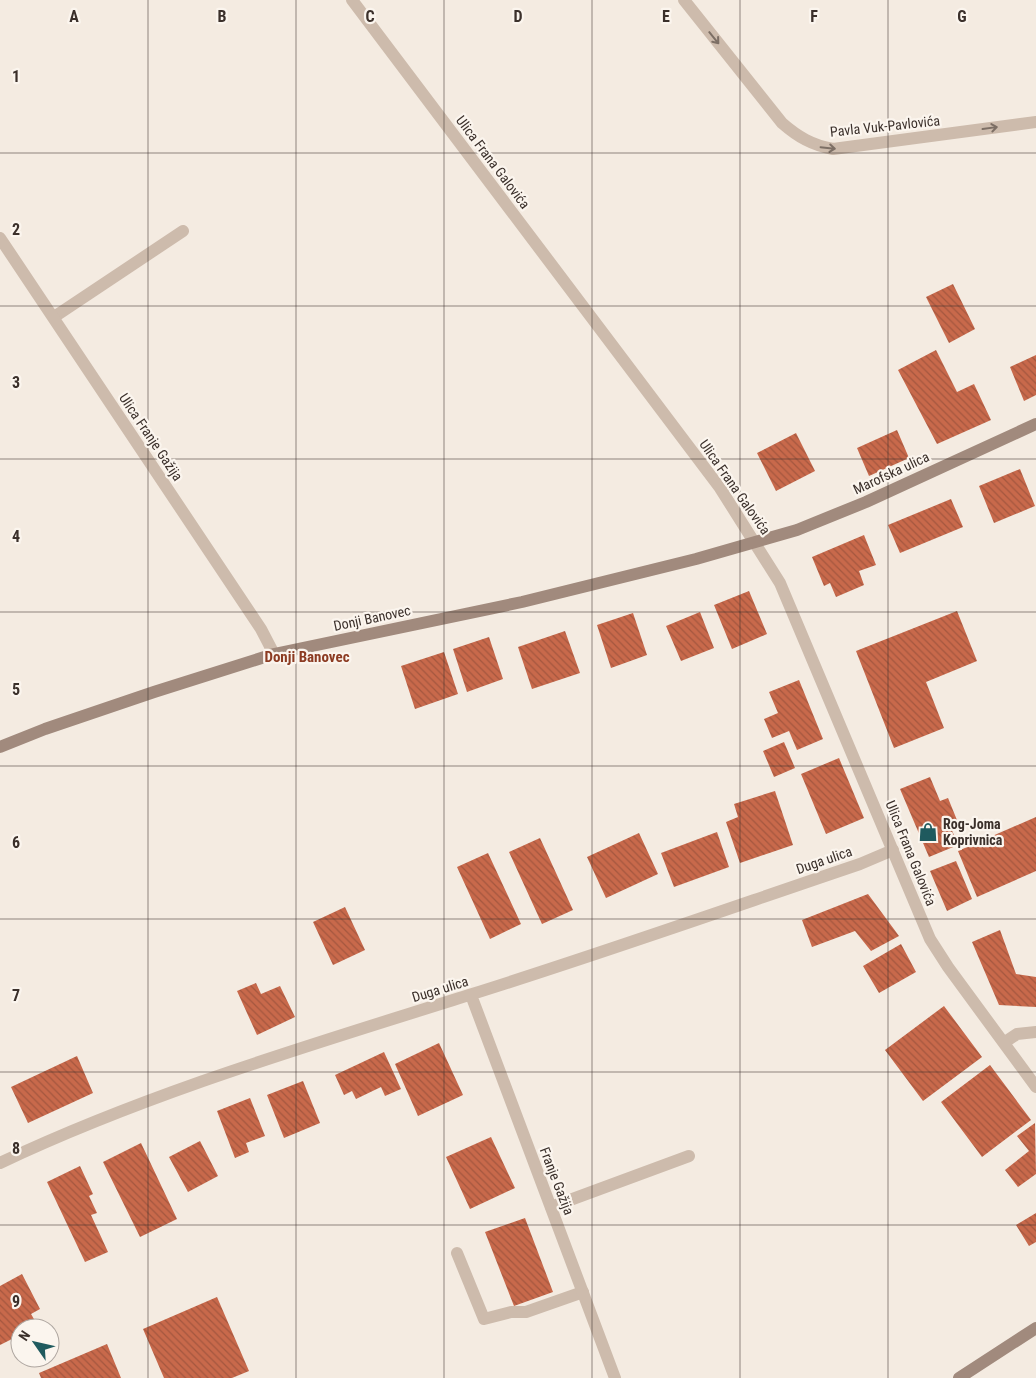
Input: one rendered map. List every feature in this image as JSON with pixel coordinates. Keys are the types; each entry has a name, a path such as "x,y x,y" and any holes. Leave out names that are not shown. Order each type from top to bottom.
{"main road":[{"name":"Marofska ulica","path":"756,542 797,530 842,512 1036,424"},
{"name":"Donji Banovec","path":"0,747 100,710 274,654 522,602 756,542"},
{"path":"959,1378 1036,1328"}],"street":[{"name":"Ulica Frana Galovića","path":"352,0 720,488 756,542 780,583 930,939 948,967 1005,1042 1036,1087"},
{"name":"Pavla Vuk-Pavlovića","path":"684,0 782,123 795,134 820,147 833,149 1036,122"},
{"path":"54,317 183,231"},
{"name":"Ulica Franje Gažija","path":"0,238 262,629 274,654"},
{"name":"Duga ulica","path":"0,1163 127,1110 240,1068 471,995 850,868 893,850"},
{"name":"Franje Gažija","path":"471,995 615,1378"},
{"path":"1005,1042 1017,1034 1036,1032"},
{"path":"551,1207 689,1156"},
{"path":"457,1253 484,1319 511,1312 526,1312 582,1292"}],"building":[{"path":"953,284 975,329 949,343 926,297"},
{"path":"936,350 957,392 974,384 991,420 937,444 898,370"},
{"path":"1036,355 1036,395 1024,401 1010,367"},
{"path":"897,430 909,458 869,476 857,448"},
{"path":"796,433 815,471 776,491 757,453"},
{"path":"1020,469 1035,506 994,523 979,486"},
{"path":"951,499 963,527 900,553 888,525"},
{"path":"864,535 876,565 859,571 864,585 836,597 830,583 824,586 812,557"},
{"path":"749,591 767,634 732,649 714,605"},
{"path":"957,611 977,661 926,682 944,728 894,748 856,651"},
{"path":"700,612 714,648 681,661 666,626"},
{"path":"633,613 647,655 611,668 597,625"},
{"path":"565,631 580,673 532,689 518,647"},
{"path":"489,637 503,679 467,692 453,649"},
{"path":"444,652 458,694 415,709 401,666"},
{"path":"799,680 823,739 797,750 789,731 772,738 764,719 778,713 769,692"},
{"path":"784,742 795,768 774,777 763,751"},
{"path":"839,758 864,818 826,834 801,774"},
{"path":"930,777 940,801 948,798 959,825 951,828 958,845 929,857 900,789"},
{"path":"775,791 793,845 740,863 726,822 738,817 734,804"},
{"path":"1036,817 1036,871 977,897 958,851"},
{"path":"717,832 729,867 674,887 661,853"},
{"path":"639,833 658,874 606,898 587,857"},
{"path":"540,838 573,910 542,924 509,852"},
{"path":"488,853 521,924 490,939 457,867"},
{"path":"956,861 972,899 947,911 930,871"},
{"path":"868,894 899,936 871,951 855,931 812,947 802,920"},
{"path":"345,907 365,950 333,965 313,922"},
{"path":"1000,930 1016,974 1036,977 1036,1007 999,1005 972,942"},
{"path":"901,944 916,972 879,993 863,966"},
{"path":"256,983 261,994 280,986 295,1017 257,1035 237,991"},
{"path":"944,1006 982,1057 923,1101 885,1050"},
{"path":"439,1043 463,1095 418,1116 395,1064"},
{"path":"384,1052 401,1089 385,1096 381,1087 356,1099 352,1091 344,1095 335,1075"},
{"path":"77,1056 93,1093 28,1123 11,1087"},
{"path":"990,1065 1031,1120 982,1157 941,1102"},
{"path":"303,1081 320,1123 284,1138 267,1095"},
{"path":"250,1098 265,1136 246,1143 249,1152 235,1158 217,1111"},
{"path":"1035,1123 1036,1174 1018,1187 1005,1170 1029,1151 1017,1136"},
{"path":"491,1137 515,1188 470,1209 446,1157"},
{"path":"200,1141 218,1176 188,1192 169,1157"},
{"path":"141,1143 177,1219 140,1237 103,1162"},
{"path":"80,1166 93,1194 89,1196 97,1213 91,1215 108,1252 85,1262 47,1182"},
{"path":"1036,1213 1036,1242 1029,1246 1016,1225"},
{"path":"525,1218 553,1292 514,1306 485,1232"},
{"path":"22,1274 40,1309 31,1314 33,1318 10,1318 10,1340 0,1345 0,1286"},
{"path":"217,1297 249,1371 232,1378 164,1378 143,1329"},
{"path":"107,1344 121,1378 41,1378 39,1373 51,1368 60,1368 60,1364"}],"place":[{"name":"Rog-Joma Koprivnica","path":"928,832"}],"district":[{"name":"Donji Banovec","path":"307,657"}]}
